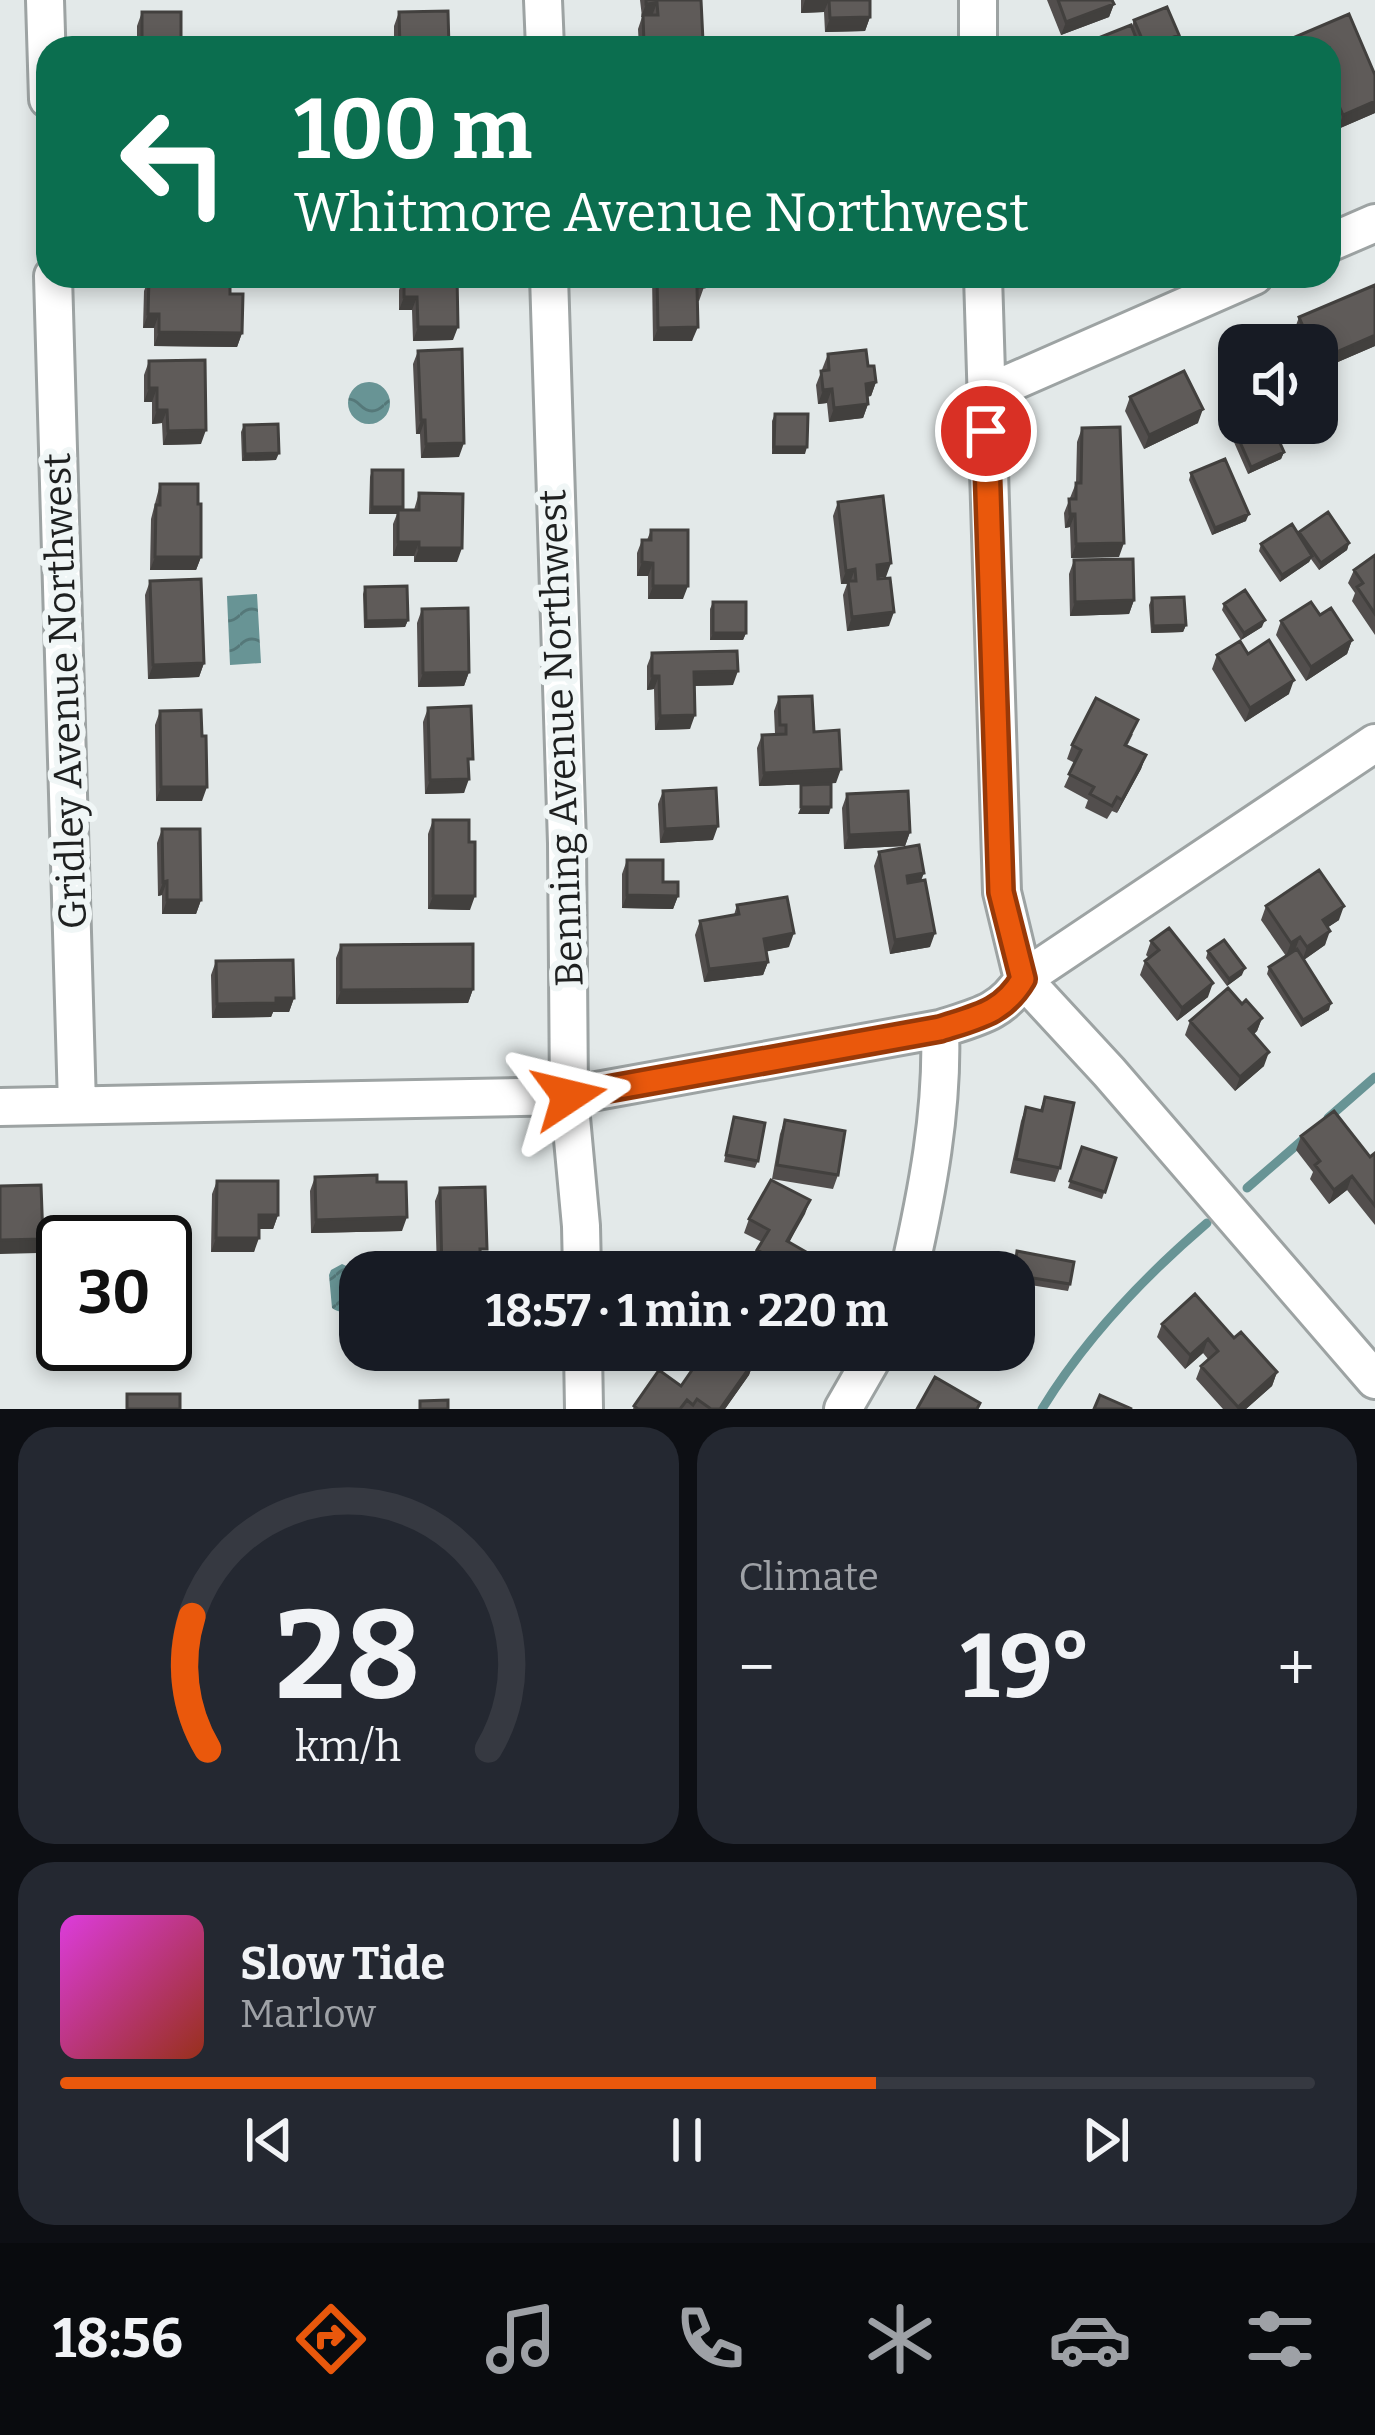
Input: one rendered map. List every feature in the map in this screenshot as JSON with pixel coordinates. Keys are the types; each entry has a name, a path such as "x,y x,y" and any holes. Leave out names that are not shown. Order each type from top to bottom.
{"street":[{"path":"45,0 46,36"},
{"path":"544,0 545,36"},
{"path":"977,0 978,36"},
{"path":"1341,238 1375,223"},
{"name":"Gridley Avenue Northwest","path":"53,288 77,1106"},
{"name":"Benning Avenue Northwest","path":"549,288 567,843 569,1096 582,1251"},
{"path":"982,288 1001,892 1023,979 1375,1380"},
{"path":"985,394 1227,288"},
{"path":"0,1107 569,1096 940,1029 984,1015 1010,1000 1023,979 1375,742"},
{"path":"913,1251 932,1157 942,1062 940,1029"},
{"path":"583,1371 584,1409"},
{"path":"844,1409 865,1371"},
{"path":"1366,1409 1375,1397"}],"water":[{"path":"369,382 384,388 390,403 384,418 369,424 354,418 348,403 354,388"},
{"path":"257,594 261,663 230,665 227,596"},
{"path":"339,1266 339,1310 332,1308 331,1270"}],"building":[{"path":"646,0 701,0 703,36 644,36 643,15 658,15 657,3 646,4"},
{"path":"829,0 870,0 870,17 830,18"},
{"path":"1058,0 1112,0 1114,4 1066,22"},
{"path":"1167,7 1179,35 1141,36 1134,20"},
{"path":"448,11 449,36 400,36 399,12"},
{"path":"142,12 181,12 181,36 142,36"},
{"path":"1349,14 1375,75 1375,101 1343,115 1341,36 1297,36"},
{"path":"1131,25 1135,36 1103,36"},
{"path":"1375,285 1375,335 1338,351 1338,324 1302,324 1299,317"},
{"path":"149,288 230,288 230,294 243,294 242,333 159,332 159,314 148,314"},
{"path":"404,288 457,288 458,327 418,327 417,297 404,297"},
{"path":"657,288 697,288 698,327 658,328"},
{"path":"462,349 464,443 426,444 418,351"},
{"path":"866,350 876,382 866,384 868,404 834,408 832,389 823,390 821,371 829,370 828,354"},
{"path":"205,360 206,430 168,431 167,410 157,410 157,388 149,388 149,361"},
{"path":"1184,371 1203,409 1149,435 1130,397"},
{"path":"775,414 808,414 807,447 774,447"},
{"path":"278,424 279,453 245,454 244,425"},
{"path":"1120,427 1124,543 1076,544 1075,514 1070,514 1069,499 1076,499 1076,483 1081,483 1082,428"},
{"path":"1241,444 1280,444 1284,452 1251,467"},
{"path":"1225,459 1249,514 1215,528 1191,473"},
{"path":"372,470 403,470 403,507 372,507"},
{"path":"160,484 198,484 201,557 155,557"},
{"path":"419,493 463,494 462,548 419,548 419,542 398,542 398,510 419,510"},
{"path":"883,496 891,563 877,565 878,579 890,578 894,612 852,617 848,581 856,581 855,569 846,571 838,502"},
{"path":"1328,512 1349,543 1321,563 1299,532"},
{"path":"1292,524 1312,556 1282,575 1261,544"},
{"path":"651,530 688,530 688,586 653,586 653,563 642,562 642,540 651,540"},
{"path":"1375,555 1375,614 1357,587 1363,583 1354,570"},
{"path":"1133,559 1134,600 1075,602 1074,560"},
{"path":"201,579 204,663 153,665 150,581"},
{"path":"407,586 408,620 366,621 365,587"},
{"path":"1245,590 1265,620 1244,633 1224,604"},
{"path":"1184,597 1186,625 1153,626 1152,598"},
{"path":"713,602 746,602 746,633 713,633"},
{"path":"1311,602 1320,615 1331,608 1352,640 1311,667 1281,621"},
{"path":"468,608 469,672 423,673 422,609"},
{"path":"1269,640 1294,680 1250,708 1217,655 1240,641 1248,654"},
{"path":"737,651 738,671 694,672 695,715 660,716 659,676 652,676 652,653"},
{"path":"812,696 814,732 839,730 841,769 764,773 762,735 786,734 786,725 780,725 779,697"},
{"path":"1096,698 1138,720 1125,745 1146,755 1122,800 1117,797 1112,806 1090,794 1094,787 1069,774 1081,750 1072,745"},
{"path":"471,706 469,779 430,780 428,708"},
{"path":"201,710 207,787 161,787 160,711"},
{"path":"831,784 831,807 801,807 801,785"},
{"path":"716,788 718,826 665,829 663,791"},
{"path":"908,791 910,832 849,835 847,794"},
{"path":"433,820 469,820 469,842 475,842 475,896 433,896"},
{"path":"162,829 200,829 201,900 167,900"},
{"path":"919,845 924,873 907,876 908,883 925,880 935,933 895,940 879,852"},
{"path":"627,860 663,860 663,882 678,882 678,896 627,895"},
{"path":"1319,870 1344,906 1323,920 1330,931 1307,947 1300,937 1291,943 1266,906"},
{"path":"787,897 794,933 764,939 768,962 709,969 700,921 739,914 737,905"},
{"path":"1169,928 1213,983 1182,1008 1145,961 1159,950 1151,941"},
{"path":"1224,940 1245,968 1229,979 1208,951"},
{"path":"473,944 473,989 341,990 341,945"},
{"path":"1297,949 1331,1003 1303,1020 1269,967"},
{"path":"293,960 294,998 217,1004 216,961"},
{"path":"1228,988 1262,1018 1249,1029 1269,1052 1240,1077 1190,1021"},
{"path":"1045,1097 1074,1103 1060,1168 1016,1159 1026,1107 1042,1111"},
{"path":"1334,1111 1370,1157 1375,1153 1375,1206 1352,1176 1334,1190 1301,1136"},
{"path":"734,1117 765,1123 758,1161 726,1155"},
{"path":"785,1120 845,1131 838,1175 777,1165"},
{"path":"1082,1147 1116,1158 1105,1192 1070,1181"},
{"path":"377,1175 377,1182 406,1182 407,1217 316,1220 315,1177"},
{"path":"771,1180 810,1200 787,1241 804,1251 757,1250 769,1230 749,1219"},
{"path":"217,1181 278,1181 278,1215 259,1215 259,1238 216,1238"},
{"path":"41,1185 42,1215 36,1215 36,1239 0,1240 0,1186"},
{"path":"485,1187 487,1249 442,1251 440,1188"},
{"path":"1035,1254 1074,1262 1070,1284 1035,1278"},
{"path":"1195,1294 1234,1338 1241,1332 1277,1372 1238,1407 1201,1366 1218,1351 1208,1339 1190,1355 1162,1324"},
{"path":"658,1371 681,1386 691,1371 747,1371 720,1409 697,1399 693,1405 687,1400 680,1409 634,1406"},
{"path":"935,1377 980,1403 977,1409 917,1409"},
{"path":"127,1394 180,1394 180,1409 127,1409"},
{"path":"1100,1395 1132,1409 1094,1409"},
{"path":"448,1400 448,1409 420,1409 420,1401"}],"waterway":[{"path":"1328,1118 1375,1077"},
{"path":"1247,1188 1306,1137"},
{"path":"1042,1409 1117,1310 1207,1223"}],"route":[{"path":"569,1096 940,1029 990,1012 1010,1000 1018,988 1023,979 1001,892 986,431"}]}
